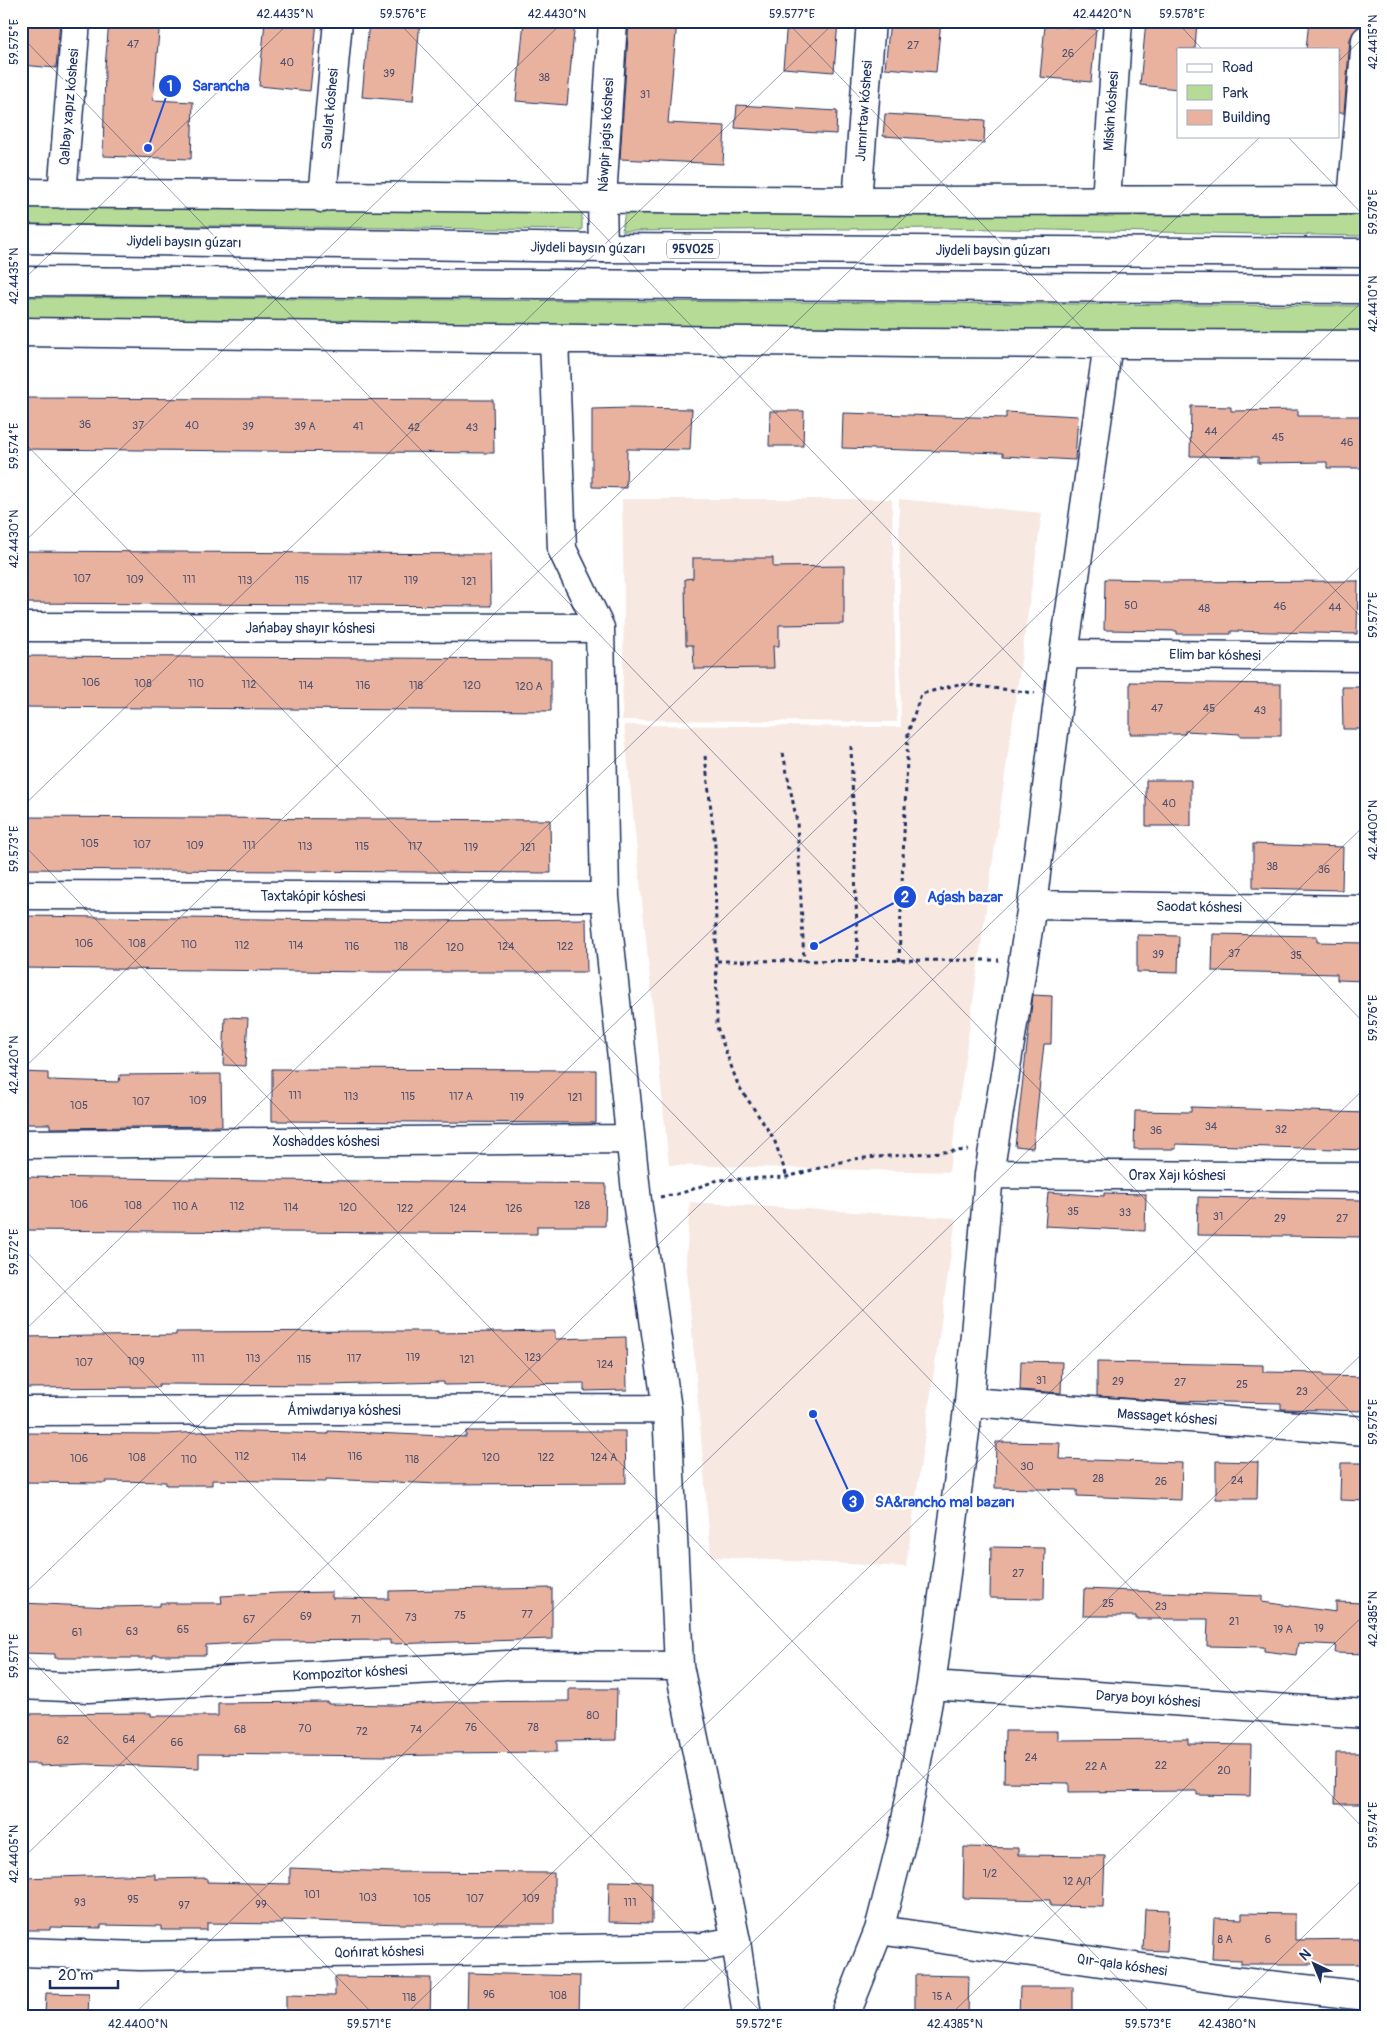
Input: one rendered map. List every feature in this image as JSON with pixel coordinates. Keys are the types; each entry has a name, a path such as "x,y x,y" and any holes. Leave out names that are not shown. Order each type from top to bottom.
{"street":[{"name":"Qalbay xapız kóshesi","path":"62,194 76,21"},
{"name":"Saulat kóshesi","path":"322,198 338,21"},
{"name":"Náwpir jaǵıs kóshesi","path":"603,248 602,199 612,21"},
{"name":"Jumırtaw kóshesi","path":"858,201 871,21"},
{"name":"Miskin kóshesi","path":"1106,201 1118,21"},
{"path":"21,193 322,198 858,201 1359,200 1366,40"},
{"name":"Jiydeli baysın gúzarı","path":"21,239 603,248 1366,253"},
{"path":"21,281 1366,289"},
{"path":"21,332 554,339 1366,345"},
{"path":"554,339 562,549 600,628 605,897 637,1201 667,1409 679,1666 736,1941 747,2016"},
{"path":"845,2016 879,1930 903,1836 931,1685 969,1402 991,1161 1032,905 1058,694 1108,344"},
{"name":"Jańabay shayır kóshesi","path":"21,627 600,628"},
{"name":"Elim bar kóshesi","path":"1064,654 1366,657"},
{"name":"Taxtakópir kóshesi","path":"21,895 605,897"},
{"name":"Saodat kóshesi","path":"1032,905 1366,910"},
{"name":"Xoshaddes kóshesi","path":"21,1144 630,1139"},
{"name":"Orax Xajı kóshesi","path":"991,1161 1366,1177"},
{"name":"Massaget kóshesi","path":"969,1402 1366,1431"},
{"name":"Ámiwdarıya kóshesi","path":"21,1411 667,1409"},
{"name":"Kompozitor kóshesi","path":"21,1685 88,1688 507,1665 679,1666"},
{"name":"Darya boyı kóshesi","path":"931,1685 1366,1714"},
{"name":"Qır-qala kóshesi","path":"879,1930 1225,1980 1366,1996"},
{"name":"Qońırat kóshesi","path":"21,1952 160,1956 702,1947 736,1941"}],"path":[{"path":"899,961 908,733 921,694 959,684 1058,694"},
{"path":"851,746 858,961"},
{"path":"783,753 797,822 804,961"},
{"path":"704,756 716,846 717,1027 738,1084 774,1139 787,1177"},
{"path":"717,961 1023,960"},
{"path":"637,1201 682,1193 718,1180 787,1177 852,1159 991,1161"}],"shaded area":[{"path":"622,499 892,499 897,722 622,720 624,608"},
{"path":"899,499 1042,513 949,1172 669,1165 624,725 901,727"},
{"path":"690,1202 956,1218 906,1567 711,1557 686,1260"}],"green space":[{"path":"21,206 582,211 582,230 21,224"},
{"path":"625,211 1085,216 1366,215 1366,236 945,228 622,231"},
{"path":"21,297 1366,306 1366,336 21,322"}],"building":[{"path":"21,21 60,21 56,68 21,65"},
{"path":"109,21 160,21 153,100 193,102 191,159 103,156 105,67"},
{"path":"265,21 317,21 310,91 259,86"},
{"path":"369,21 420,21 413,101 362,97"},
{"path":"524,21 575,21 567,105 516,101"},
{"path":"629,21 677,21 668,123 725,126 723,164 620,159"},
{"path":"787,21 838,21 834,72 783,68"},
{"path":"890,21 941,21 936,72 885,68"},
{"path":"1146,21 1197,21 1195,48 1177,48 1177,89 1140,85"},
{"path":"1309,21 1360,21 1359,26 1350,39 1344,113 1340,113 1340,48 1306,48"},
{"path":"1045,25 1096,29 1091,82 1040,77"},
{"path":"737,105 837,111 836,134 735,128"},
{"path":"885,114 985,120 984,143 883,136"},
{"path":"21,398 493,400 494,453 21,449"},
{"path":"1191,406 1231,407 1231,411 1298,410 1298,416 1366,416 1366,468 1327,468 1327,462 1258,463 1258,457 1190,456"},
{"path":"592,409 692,409 690,450 627,449 626,488 592,487"},
{"path":"770,411 804,411 803,446 769,446"},
{"path":"1006,412 1078,416 1075,460 1003,456 1003,453 842,448 843,413 1006,418"},
{"path":"21,551 490,554 491,606 21,603"},
{"path":"693,558 773,558 773,567 844,566 844,624 779,625 779,646 773,646 774,668 694,669 693,645 686,645 685,579 693,578"},
{"path":"1105,579 1158,580 1158,582 1358,581 1357,634 1231,631 1231,634 1177,634 1177,631 1104,630"},
{"path":"21,656 551,659 551,711 21,707"},
{"path":"1130,682 1281,684 1281,736 1240,736 1240,734 1185,731 1185,734 1130,734"},
{"path":"1342,687 1366,687 1366,729 1343,729"},
{"path":"1146,780 1191,780 1191,826 1146,826"},
{"path":"21,817 550,820 551,873 21,869"},
{"path":"1253,844 1343,847 1342,890 1253,888"},
{"path":"21,916 424,921 586,919 587,972 21,968"},
{"path":"1213,934 1317,936 1317,942 1366,943 1366,981 1337,980 1337,974 1212,971"},
{"path":"1137,935 1179,936 1178,973 1137,972"},
{"path":"1033,995 1052,996 1051,1044 1044,1044 1033,1148 1015,1146"},
{"path":"225,1017 248,1018 245,1066 223,1065"},
{"path":"272,1069 596,1070 596,1123 272,1121"},
{"path":"21,1072 48,1073 48,1080 119,1082 120,1075 221,1074 222,1126 50,1128 50,1124 21,1124"},
{"path":"1191,1107 1366,1113 1366,1150 1176,1144 1176,1149 1134,1149 1135,1111 1191,1112"},
{"path":"21,1177 606,1184 605,1226 537,1226 537,1234 21,1230"},
{"path":"1048,1192 1104,1196 1104,1193 1146,1194 1145,1231 1045,1226"},
{"path":"1198,1197 1363,1200 1363,1237 1197,1235"},
{"path":"438,1331 438,1333 555,1331 555,1339 626,1337 627,1390 584,1391 584,1383 444,1385 444,1382 327,1385 159,1384 159,1387 21,1388 21,1337 176,1335 176,1332"},
{"path":"1021,1361 1062,1362 1061,1393 1020,1390"},
{"path":"1097,1362 1263,1365 1263,1372 1323,1373 1323,1376 1366,1377 1366,1411 1281,1409 1281,1403 1165,1401 1097,1396"},
{"path":"215,1431 328,1434 328,1431 466,1437 466,1431 625,1431 626,1483 439,1484 326,1479 326,1482 212,1480 212,1485 166,1485 166,1482 106,1481 106,1483 21,1482 21,1433 166,1434"},
{"path":"996,1442 1060,1443 1059,1459 1182,1463 1181,1500 1077,1496 1077,1490 995,1488"},
{"path":"1216,1461 1258,1462 1257,1499 1216,1499"},
{"path":"1341,1463 1366,1463 1366,1501 1340,1500"},
{"path":"991,1547 1045,1548 1044,1599 990,1598"},
{"path":"552,1588 552,1639 390,1644 390,1640 276,1641 206,1645 206,1655 153,1655 153,1658 55,1658 55,1654 21,1653 21,1603 110,1607 160,1606 160,1603 222,1603 221,1596 279,1593 332,1592 332,1598 389,1599 389,1591"},
{"path":"1084,1589 1262,1596 1262,1602 1336,1612 1336,1602 1366,1603 1366,1654 1335,1653 1336,1645 1298,1643 1296,1655 1264,1651 1264,1647 1207,1646 1208,1619 1136,1619 1136,1616 1083,1616"},
{"path":"569,1689 617,1689 616,1740 557,1741 557,1752 438,1753 438,1755 385,1756 199,1754 199,1768 86,1764 40,1766 40,1764 21,1764 21,1714 151,1713 151,1716 218,1716 218,1703 328,1702 328,1704 394,1705 447,1702 569,1701"},
{"path":"1005,1731 1058,1731 1058,1740 1188,1739 1188,1744 1251,1745 1250,1796 1197,1795 1197,1791 1069,1792 1069,1783 1004,1782"},
{"path":"1336,1753 1366,1753 1366,1804 1335,1804"},
{"path":"964,1847 1018,1848 1018,1855 1105,1856 1103,1907 1050,1906 1050,1900 963,1898"},
{"path":"290,1868 392,1872 554,1873 554,1924 400,1924 283,1920 282,1924 207,1923 207,1930 161,1930 161,1926 101,1925 101,1928 50,1927 50,1930 21,1930 21,1878 155,1874 155,1879 207,1878 207,1882 290,1884"},
{"path":"609,1881 652,1882 652,1923 608,1922"},
{"path":"1145,1909 1169,1910 1167,1951 1143,1950"},
{"path":"1242,1913 1295,1914 1295,1940 1361,1939 1361,1964 1241,1964 1241,1960 1212,1959 1214,1918 1242,1919"},
{"path":"468,1973 580,1976 579,2016 467,2014"},
{"path":"915,1975 969,1976 968,2016 915,2016"},
{"path":"335,1977 431,1978 430,2016 286,2016 286,1995 335,1996"},
{"path":"1020,1987 1073,1987 1073,2016 1019,2016"},
{"path":"46,1993 89,1994 88,2016 45,2016"}],"place":[{"name":"Sarancha","path":"148,148"},
{"name":"Aǵash bazar","path":"814,946"},
{"name":"SA&rancho mal bazarı","path":"813,1414"}]}
